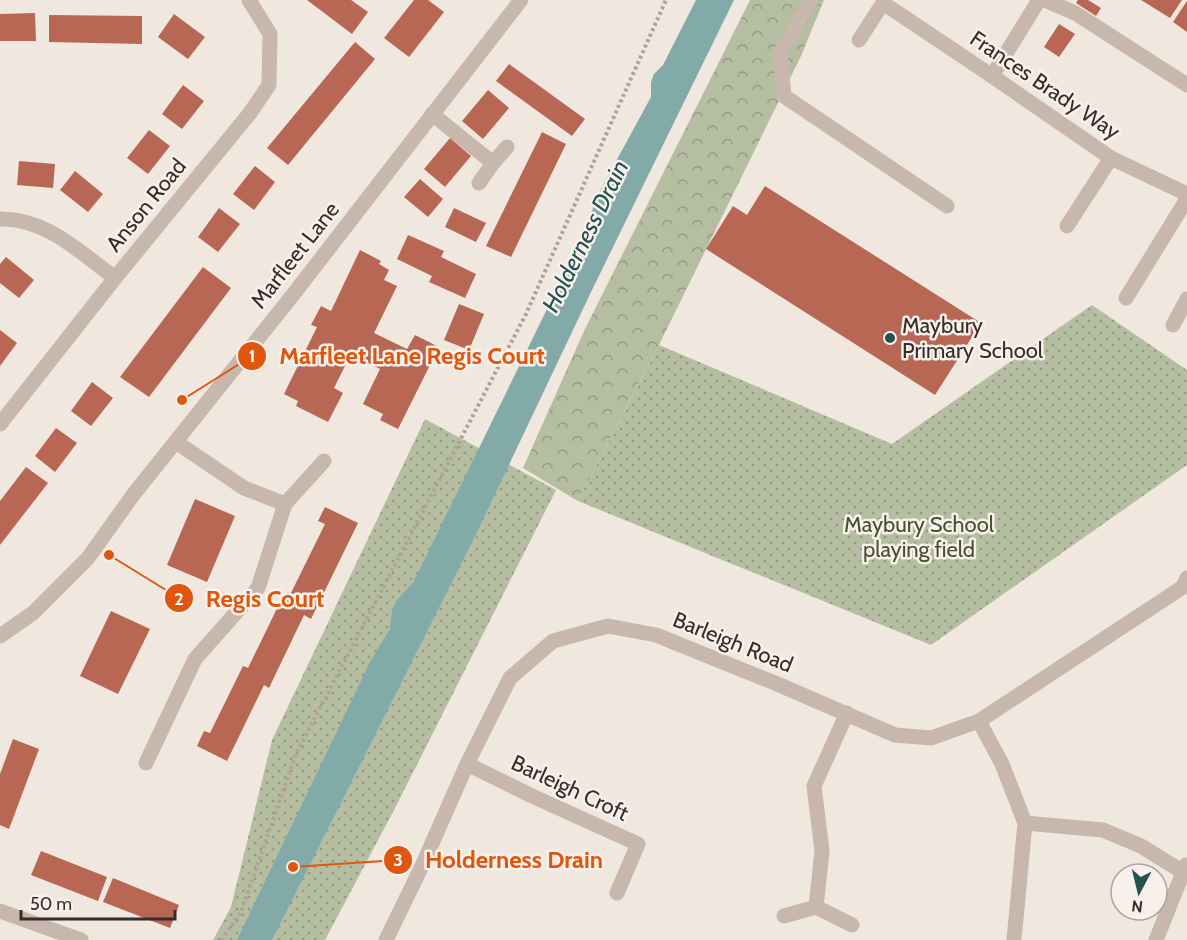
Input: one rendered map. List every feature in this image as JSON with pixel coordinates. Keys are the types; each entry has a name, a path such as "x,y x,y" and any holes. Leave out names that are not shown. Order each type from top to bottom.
{"street":[{"name":"Anson Road","path":"0,424 115,278 250,113 269,85 270,33 249,0"},
{"name":"Marfleet Lane","path":"0,636 33,613 88,558 133,495 292,296 521,0"},
{"path":"811,0 780,53 784,96 947,206"},
{"path":"992,76 1039,0"},
{"path":"1045,0 1075,14 1187,85"},
{"name":"Frances Brady Way","path":"859,40 883,3 1111,158 1187,194"},
{"path":"432,114 493,163"},
{"path":"479,183 507,147"},
{"path":"1067,226 1111,158"},
{"path":"1126,298 1187,199"},
{"path":"0,219 11,218 51,231 115,278"},
{"path":"1173,326 1187,299"},
{"path":"176,442 244,488 285,504"},
{"path":"146,763 195,659 258,588 285,504 324,461"},
{"name":"Barleigh Road","path":"386,940 467,764 510,678 553,642 608,626 656,635 895,735 931,738 979,721 1186,586"},
{"path":"816,907 822,851 814,786 847,713"},
{"path":"979,721 1002,764 1025,822 1014,940"},
{"name":"Barleigh Croft","path":"467,764 638,844 617,893"},
{"path":"1025,822 1103,830 1185,868 1156,940"},
{"path":"784,916 816,907 852,925"},
{"path":"0,911 81,940"}],"path":[{"path":"221,940 241,912 296,754 526,314 666,0"}],"green space":[{"path":"750,0 824,0 801,56 659,345 578,501 523,468 584,331"},
{"name":"Maybury School playing field","path":"1092,305 1187,370 1187,465 931,645 578,501 659,345 892,444"},
{"path":"425,419 556,490 394,810 325,940 213,940 231,907 272,740"}],"water":[{"path":"696,0 734,0 478,530 272,940 237,940 370,662 390,629 392,611 397,600 413,583 573,256 602,187 651,97 651,82 654,74 663,65"}],"building":[{"path":"307,0 351,0 368,12 352,34"},
{"path":"414,0 428,0 444,12 409,57 384,38"},
{"path":"1078,0 1088,0 1101,8 1096,16 1076,3"},
{"path":"1141,0 1182,0 1170,18"},
{"path":"1187,1 1187,32 1173,22"},
{"path":"35,13 36,41 0,41 0,14"},
{"path":"174,14 205,37 188,59 158,37"},
{"path":"49,15 142,16 142,44 49,42"},
{"path":"1059,24 1075,34 1059,57 1044,47"},
{"path":"355,42 375,59 288,165 267,148"},
{"path":"509,64 585,119 572,136 496,81"},
{"path":"183,85 204,101 182,129 162,114"},
{"path":"488,90 509,108 483,139 462,121"},
{"path":"149,130 170,146 148,174 127,158"},
{"path":"542,132 566,144 511,257 486,246"},
{"path":"450,138 471,156 445,187 424,169"},
{"path":"19,161 55,164 53,188 17,185"},
{"path":"255,166 275,182 254,210 233,194"},
{"path":"75,171 103,194 88,212 60,190"},
{"path":"420,179 443,199 428,217 404,197"},
{"name":"Maybury Primary School","path":"765,186 981,323 935,395 706,249 733,206 747,215"},
{"path":"219,208 240,224 218,252 198,237"},
{"path":"454,208 486,223 476,242 445,227"},
{"path":"408,235 444,251 441,257 476,274 465,298 429,282 432,276 397,259"},
{"path":"360,250 381,261 379,264 389,270 384,280 397,286 374,333 407,349 415,335 439,347 398,429 380,420 383,414 363,404 380,369 351,354 334,388 343,393 328,422 296,406 298,401 284,394 317,327 311,325 321,306 331,311"},
{"path":"6,257 34,280 19,298 0,283 0,264"},
{"path":"203,267 231,288 149,397 120,377"},
{"path":"459,304 484,314 469,350 444,340"},
{"path":"0,330 17,343 0,366"},
{"path":"92,382 113,398 91,426 71,411"},
{"path":"56,428 77,443 55,472 35,456"},
{"path":"26,467 48,483 0,545 0,501"},
{"path":"195,499 235,516 207,582 167,565"},
{"path":"325,507 358,523 311,619 304,615 269,688 264,685 227,761 197,746 204,731 210,733 243,666 248,668 284,594 289,597 325,524 318,521"},
{"path":"111,611 150,629 118,694 80,676"},
{"path":"13,739 39,749 9,829 0,825 0,774"},
{"path":"41,851 107,877 98,901 31,875"},
{"path":"113,878 179,905 170,928 103,902"}],"place":[{"name":"Maybury Primary School","path":"890,338"},
{"name":"Marfleet Lane Regis Court","path":"182,400"},
{"name":"Regis Court","path":"109,555"},
{"name":"Holderness Drain","path":"293,867"}]}
